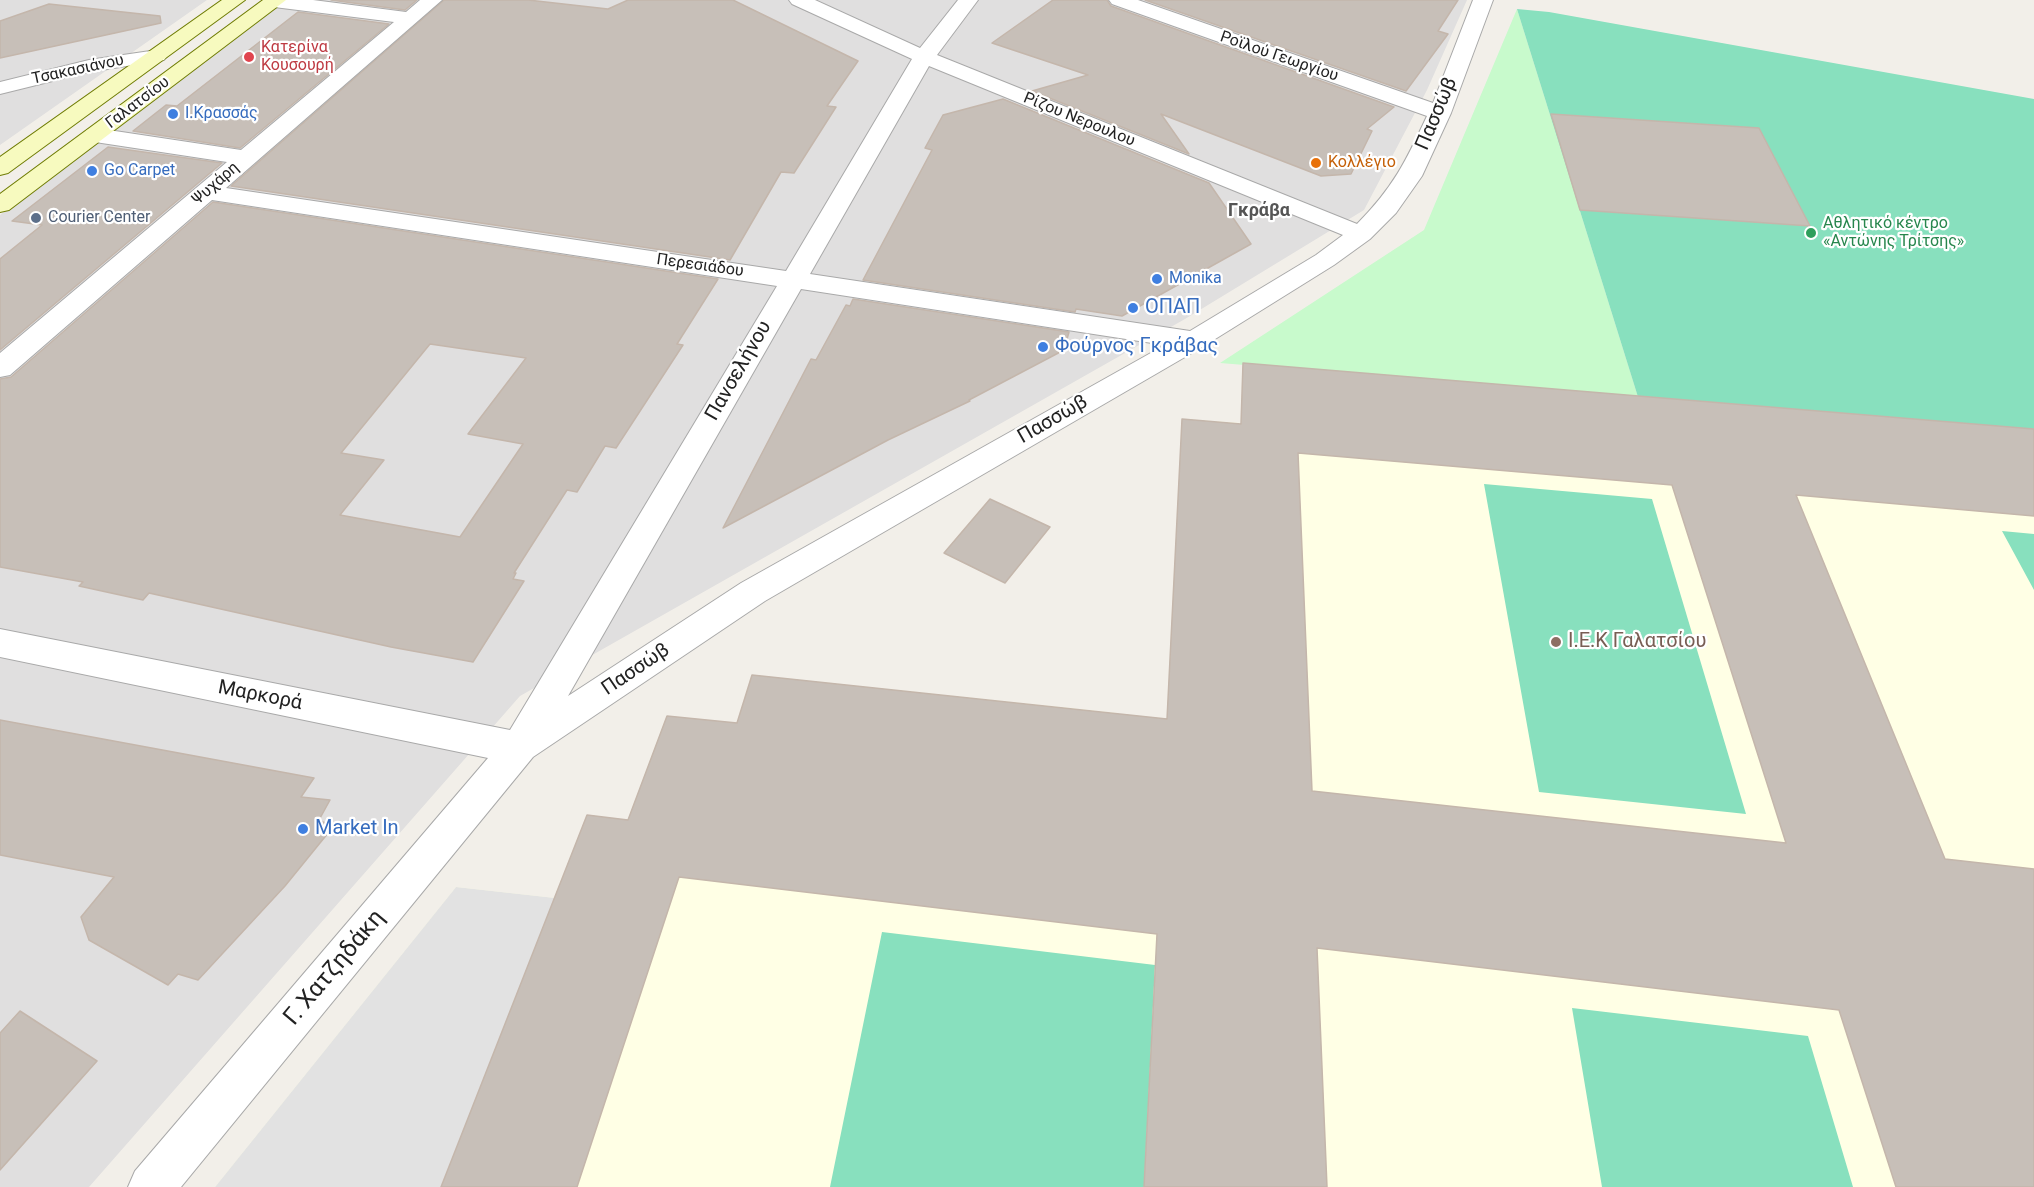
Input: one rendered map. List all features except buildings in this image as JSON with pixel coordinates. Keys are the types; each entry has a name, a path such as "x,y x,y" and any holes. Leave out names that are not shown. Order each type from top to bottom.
{"main road":[{"name":"Γαλατσίου","path":"0,168 235,0"},
{"name":"Γαλατσίου","path":"0,205 275,1"}],"street":[{"name":"Ψυχάρη","path":"0,368 432,0"},
{"name":"Ρίζου Νερουλου","path":"799,0 924,57 1361,234"},
{"name":"Πανσελήνου","path":"519,748 924,57 968,0"},
{"name":"Ροϊλού Γεωργίου","path":"1119,0 1440,113"},
{"name":"Πασσώβ","path":"519,748 753,592 1194,339 1325,260 1361,234 1387,208 1410,176 1440,113 1483,0"},
{"path":"275,1 410,18"},
{"name":"Τσακασιάνου","path":"0,88 89,66 157,57"},
{"path":"95,135 244,158"},
{"name":"Περεσιάδου","path":"206,192 1194,339"},
{"name":"Μαρκορά","path":"0,643 519,748"},
{"name":"Γ. Χατζηδάκη","path":"151,1187 519,748"}],"shaded area":[{"path":"0,0 207,0 0,145"},
{"path":"285,0 1467,0 1427,90 1364,210 1185,319 520,696 89,1187 0,1187 0,215"},
{"path":"1243,363 2034,429 2034,1187 215,1187 456,887 555,898 587,815 628,820 667,716 737,723 752,675 1117,713 1113,763 1159,886 1182,419 1241,423"},
{"path":"456,887 555,898 441,1187 215,1187"}],"green space":[{"path":"1517,9 1638,397 1220,363 1424,230"},
{"name":"Αθλητικό κέντρο «Αντώνης Τρίτσης»","path":"1517,9 1549,12 2034,99 2034,429 1638,397"},
{"path":"1484,484 1652,499 1746,814 1539,792"},
{"path":"2002,531 2034,534 2034,590"},
{"path":"882,932 1155,965 1144,1187 830,1187"},
{"path":"1572,1008 1808,1036 1853,1187 1602,1187"}],"place":[{"name":"Κατερίνα Κουσουρή","path":"249,57"},
{"name":"Ι.Κρασσάς","path":"173,114"},
{"name":"Κολλέγιο","path":"1316,163"},
{"name":"Go Carpet","path":"92,171"},
{"name":"Courier Center","path":"36,218"},
{"name":"Αθλητικό κέντρο «Αντώνης Τρίτσης»","path":"1811,233"},
{"name":"Monika","path":"1157,279"},
{"name":"ΟΠΑΠ","path":"1133,308"},
{"name":"Φούρνος Γκράβας","path":"1043,347"},
{"name":"Ι.Ε.Κ Γαλατσίου","path":"1556,642"},
{"name":"Market In","path":"303,829"}],"district":[{"name":"Γκράβα","path":"1259,211"}]}
